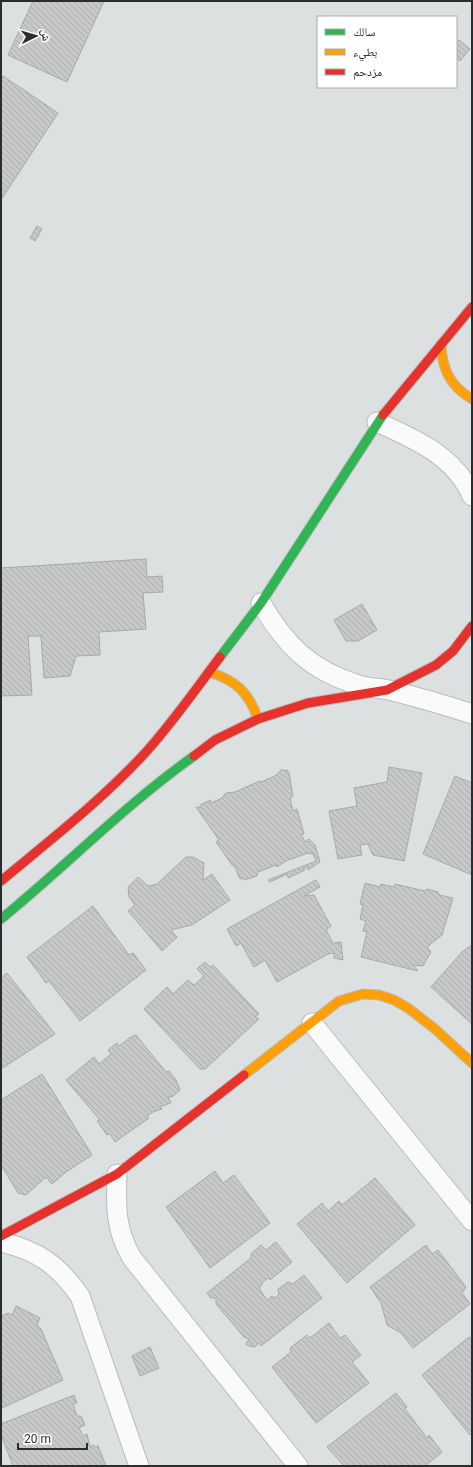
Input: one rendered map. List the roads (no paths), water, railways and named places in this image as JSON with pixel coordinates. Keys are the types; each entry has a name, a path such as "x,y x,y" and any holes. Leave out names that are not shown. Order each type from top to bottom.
{"street":[{"path":"1,881 98,800 145,754 261,603 377,422 472,307"},
{"path":"442,344 441,358 445,372 452,384 462,394 472,399"},
{"path":"377,422 411,437 434,450 454,468 472,496"},
{"path":"261,603 275,626 291,647 312,664 335,677 361,686 387,690 472,714"},
{"path":"1,919 45,883 161,779 215,740 258,719 308,703 387,690 436,664 453,651 472,626"},
{"path":"209,672 223,675 236,682 247,692 254,705 258,719"},
{"path":"1,1236 117,1174 339,1001 362,994 386,996 407,1006 472,1063"},
{"path":"312,1023 472,1221"},
{"path":"117,1174 117,1217 124,1245 132,1258 298,1466"},
{"path":"1,1242 33,1252 52,1263 67,1278 80,1296 139,1466"}]}
